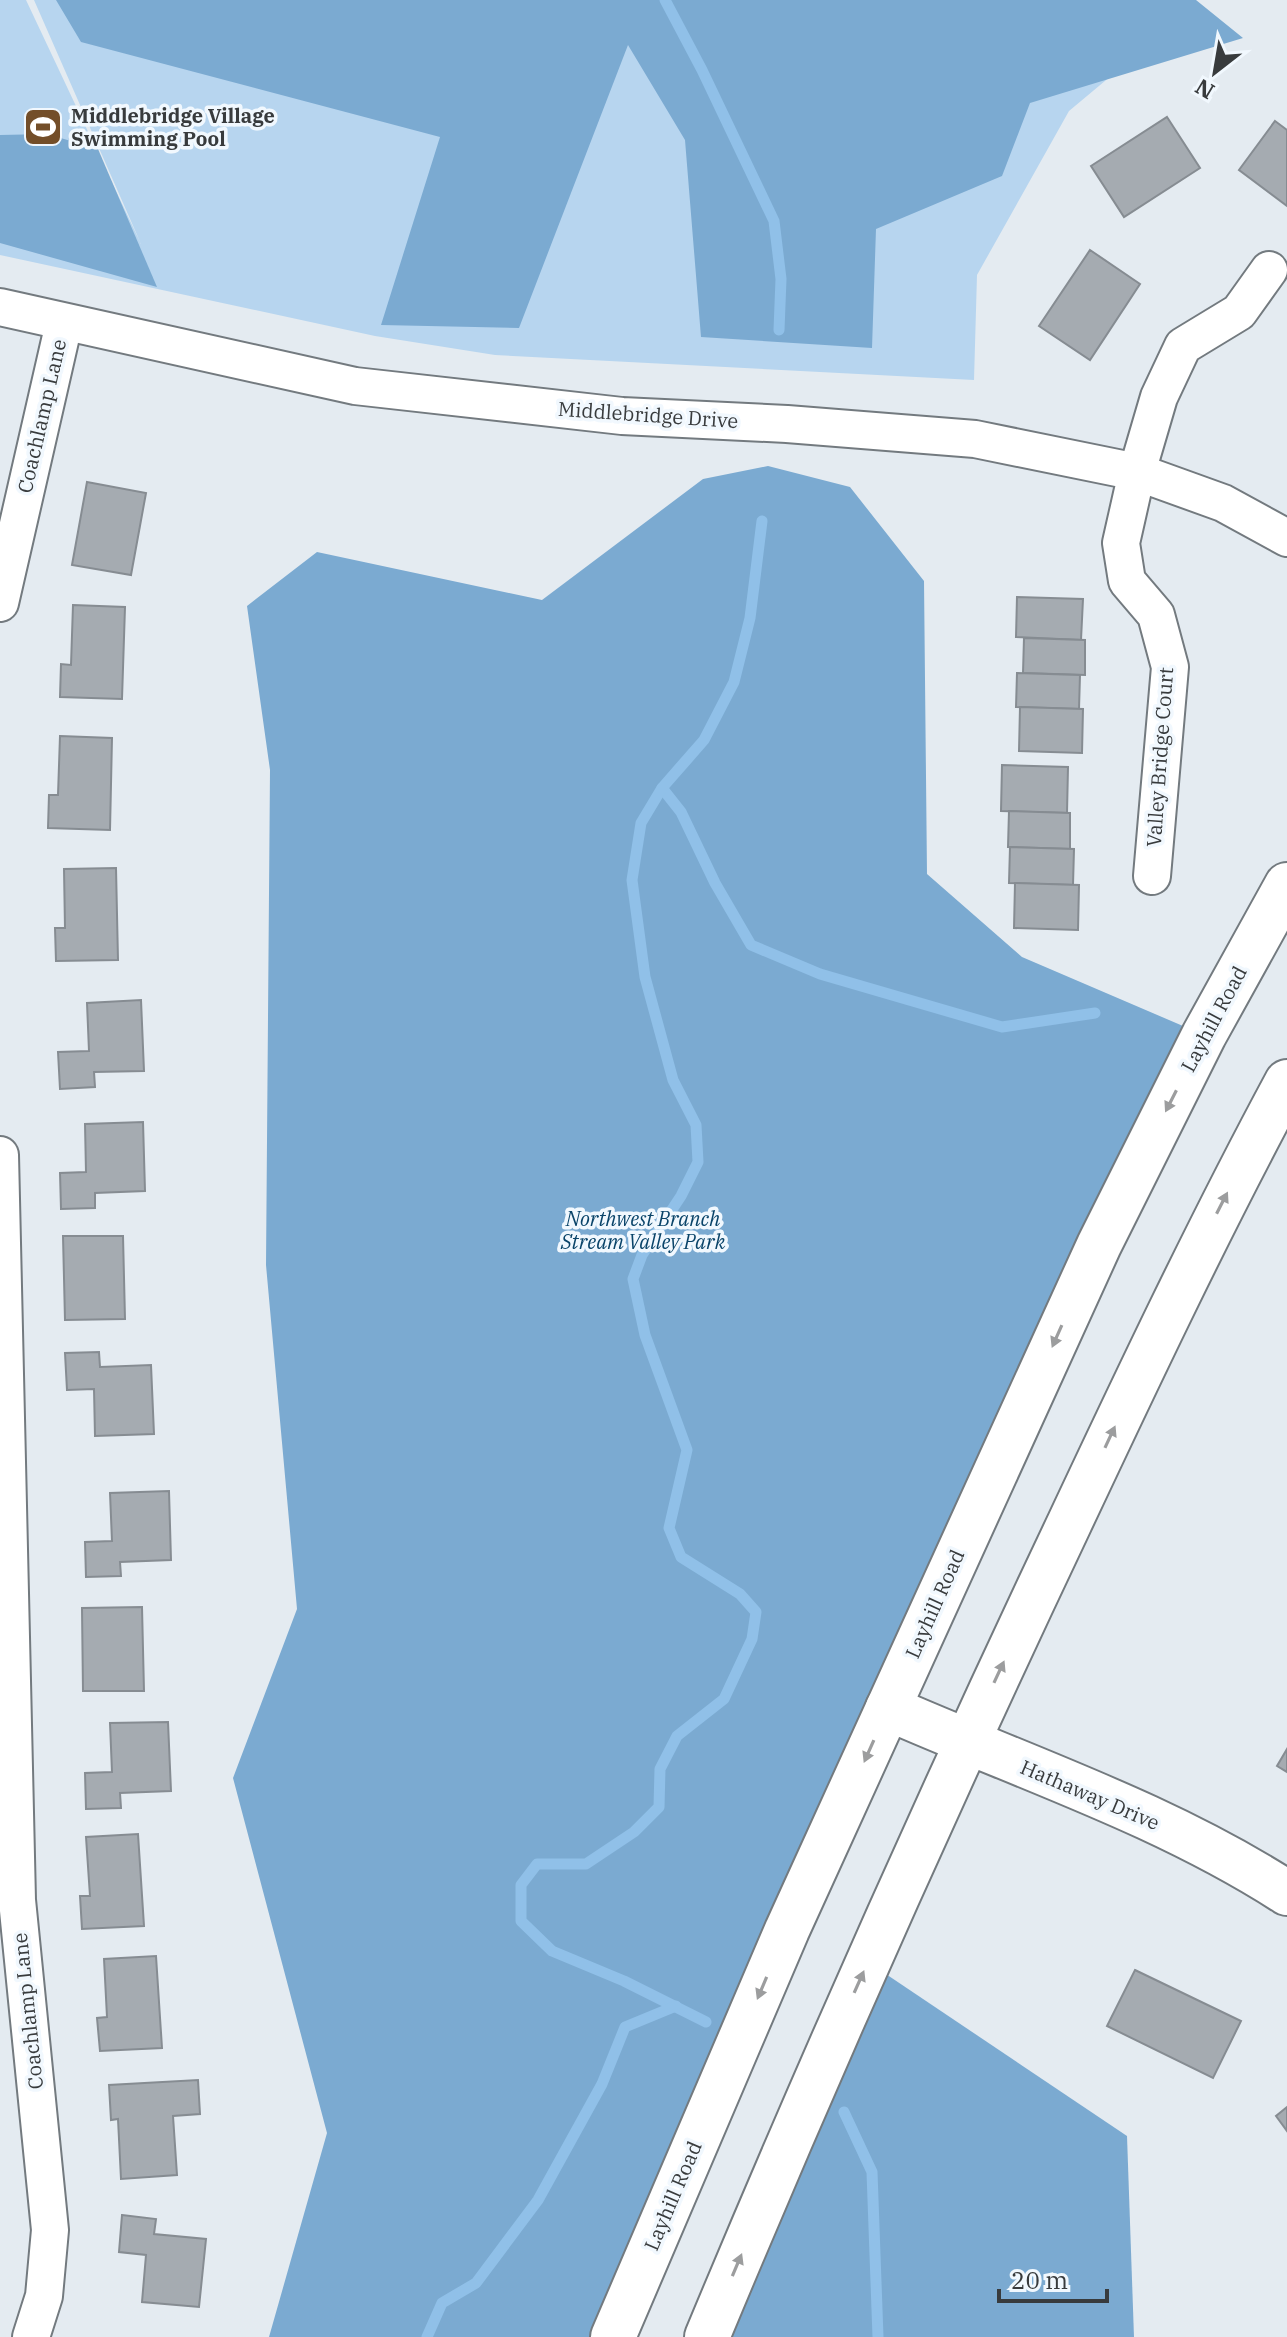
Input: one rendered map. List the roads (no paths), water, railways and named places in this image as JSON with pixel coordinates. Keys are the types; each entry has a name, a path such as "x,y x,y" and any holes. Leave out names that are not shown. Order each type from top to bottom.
{"main road":[{"name":"Layhill Road","path":"613,2337 787,1930 1099,1245 1204,1035 1287,885"},
{"path":"707,2337 792,2135 966,1743 1220,1207 1287,1082"},
{"name":"Hathaway Drive","path":"888,1708 966,1743 1119,1803 1254,1872 1287,1893"}],"street":[{"name":"Valley Bridge Court","path":"1152,876 1170,667 1156,615 1127,581 1121,543 1159,397 1183,346 1239,312 1269,270"},
{"name":"Middlebridge Drive","path":"0,307 355,386 622,416 787,424 975,439 1137,472 1223,503 1287,538"},
{"name":"Coachlamp Lane","path":"0,603 64,323"},
{"name":"Coachlamp Lane","path":"0,1155 4,1530 17,1900 50,2230 44,2296 31,2337"}],"waterway":[{"path":"665,0 774,221 781,279 779,330"},
{"path":"706,2022 624,1981 552,1951 521,1921 521,1885 537,1864 586,1864 634,1832 659,1807 660,1769 677,1736 724,1699 752,1639 756,1612 740,1594 681,1557 669,1528 687,1450 645,1335 633,1279 642,1255 681,1196 698,1162 696,1125 673,1080 645,977 632,880 641,823 662,788 704,740 734,682 750,618 762,521"},
{"path":"662,788 681,812 715,883 751,945 820,974 1002,1027 1095,1013"},
{"path":"427,2337 442,2303 476,2283 538,2200 602,2084 625,2027 676,2006"},
{"path":"844,2112 872,2172 878,2337"}],"place":[{"name":"Middlebridge Village Swimming Pool","path":"43,127"}],"park label":[{"name":"Northwest Branch Stream Valley Park","path":"643,1230"}]}
